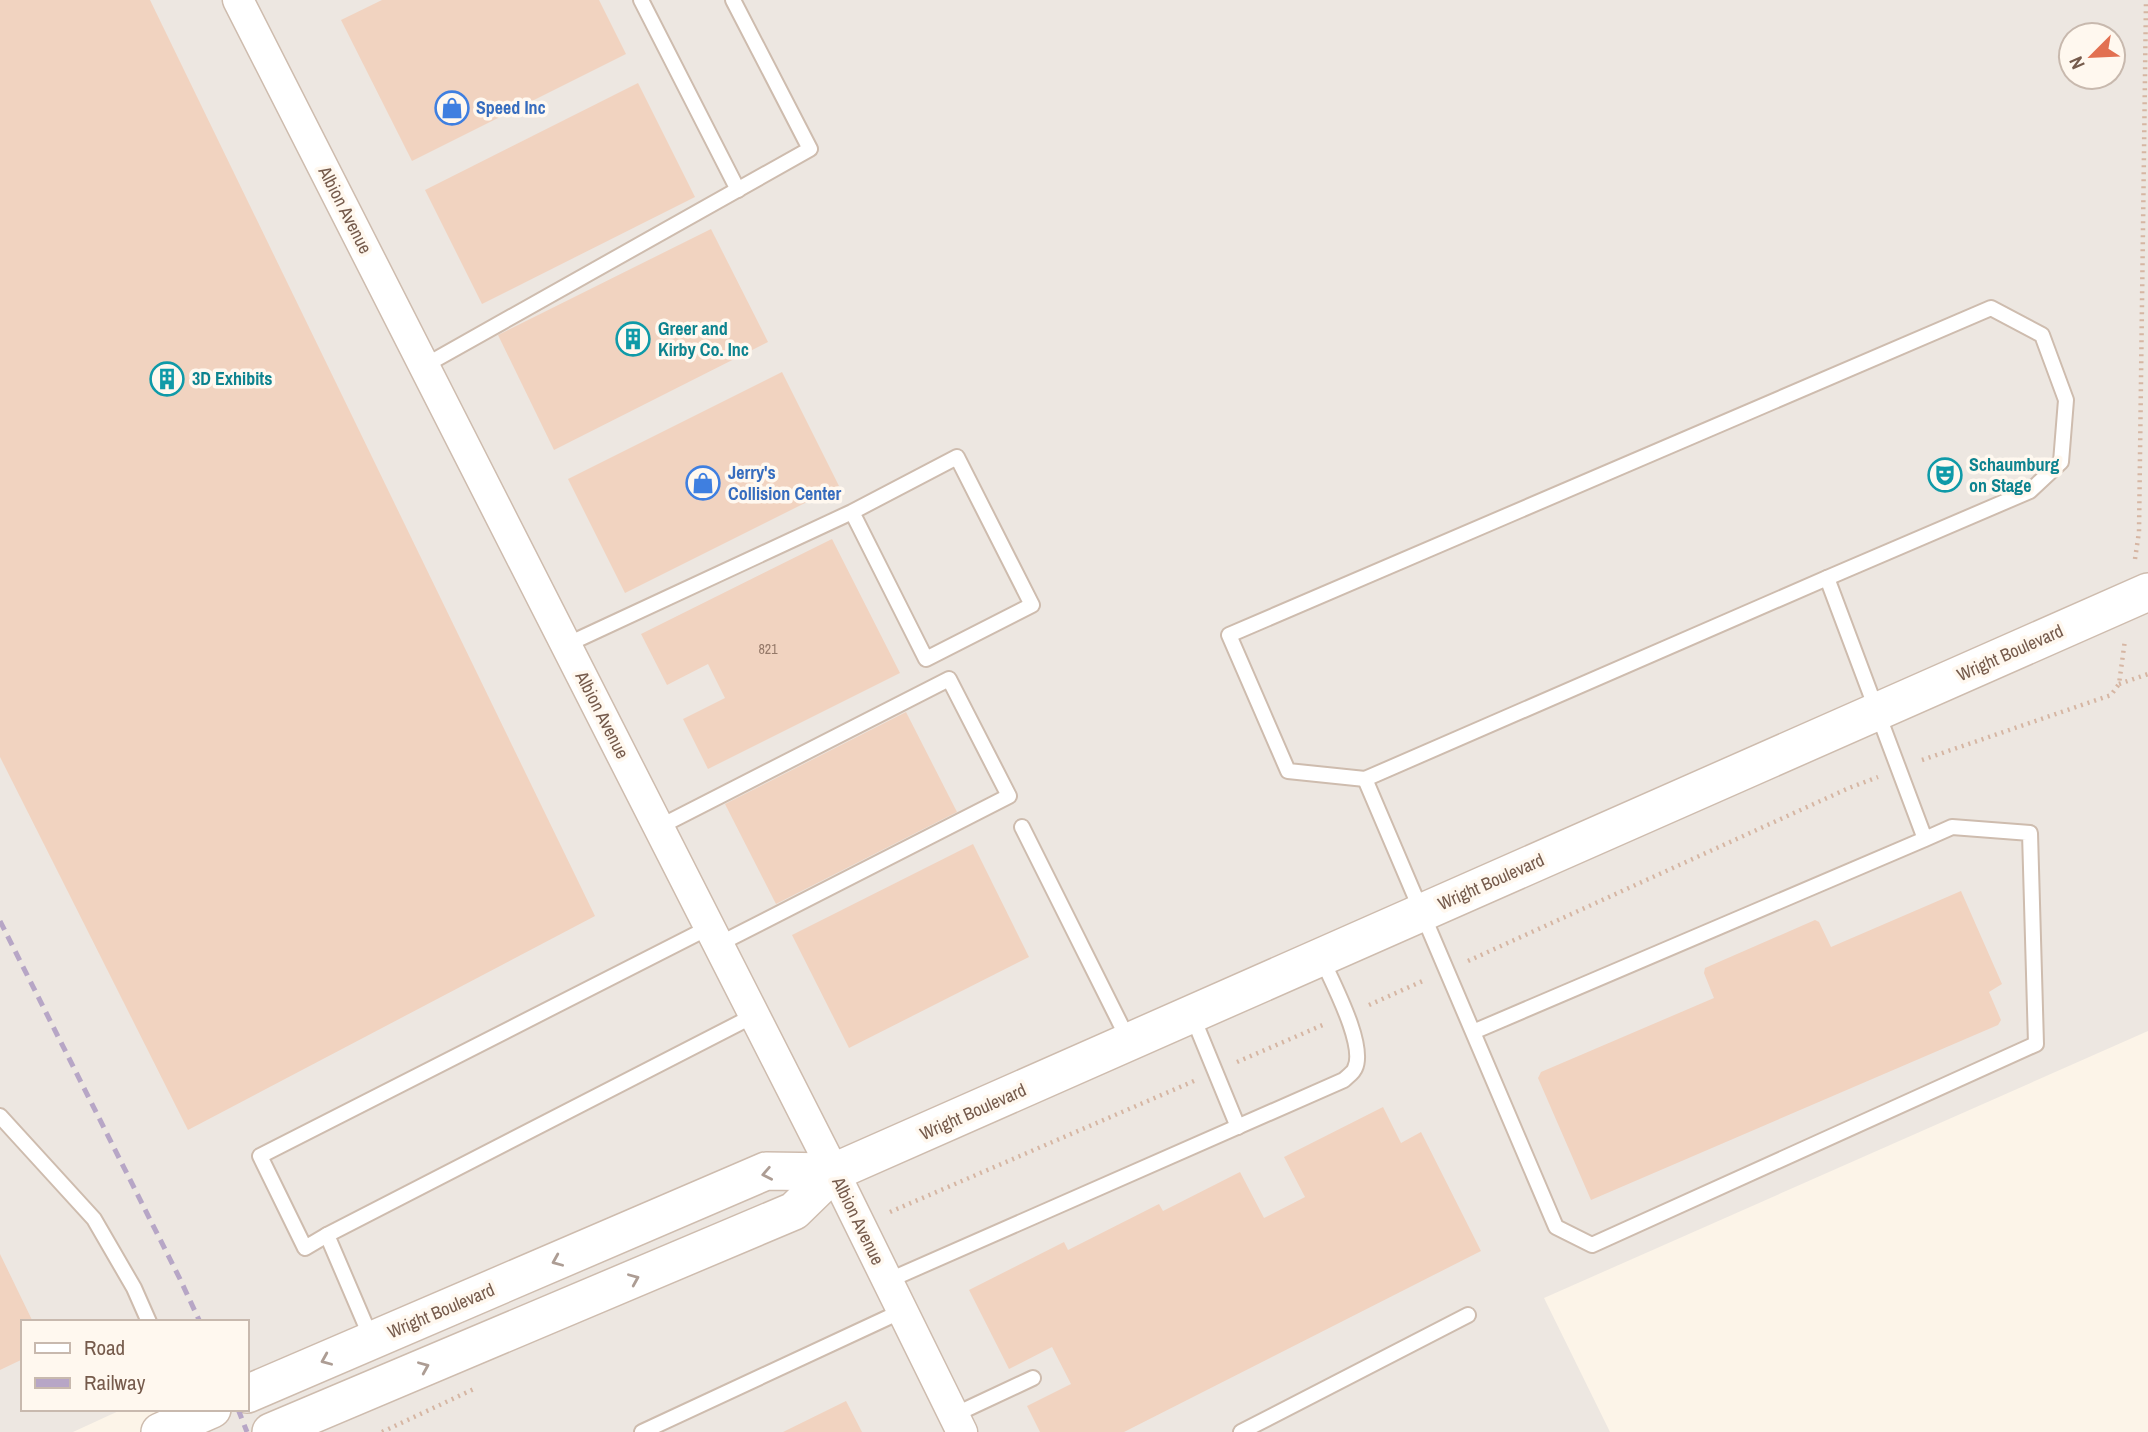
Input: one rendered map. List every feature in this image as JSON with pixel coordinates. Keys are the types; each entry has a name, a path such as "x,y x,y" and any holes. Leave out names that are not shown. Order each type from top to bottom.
{"street":[{"name":"Albion Avenue","path":"246,3 425,366 755,1015 958,1423"},
{"name":"Wright Boulevard","path":"271,1432 794,1211 834,1172 2148,592"},
{"name":"Wright Boulevard","path":"248,1394 766,1171 834,1172"}],"lane":[{"path":"641,0 738,190"},
{"path":"425,366 810,149 733,0"},
{"path":"1991,308 2042,335 2066,400 2061,462 2030,491 1365,779 1288,771 1228,635 1991,308"},
{"path":"566,645 852,512 957,457 1032,604 926,659 852,512"},
{"path":"1827,578 1925,839"},
{"path":"659,827 948,679 1009,796 714,935 260,1156 305,1248 755,1015"},
{"path":"1365,779 1556,1227 1592,1245 2036,1044 2030,833 1952,827 1473,1032"},
{"path":"1022,827 1130,1042"},
{"path":"887,1281 1344,1080 1356,1068 1357,1044 1321,958"},
{"path":"1192,1015 1238,1127"},
{"path":"0,1116 94,1219 134,1288 148,1320"},
{"path":"327,1235 372,1340"},
{"path":"642,1432 902,1311"},
{"path":"1241,1432 1468,1315"},
{"path":"958,1423 1033,1378"}],"path":[{"path":"2139,532 2146,0"},
{"path":"860,1225 1346,1015 1837,793 2111,695 2119,684 2148,674"},
{"path":"382,1432 480,1386"}],"shaded area":[{"path":"0,0 2148,0 2148,1031 1544,1298 1610,1432 193,1432 186,1411 248,1411 248,1320 21,1320 21,1411 119,1411 73,1432 0,1432"}],"building":[{"name":"3D Exhibits","path":"0,0 150,0 595,916 188,1130 0,757"},
{"name":"Speed Inc","path":"382,0 599,0 626,54 412,161 341,20"},
{"path":"638,83 695,197 482,304 425,190"},
{"name":"Greer and Kirby Co. Inc","path":"711,229 768,342 554,450 498,335"},
{"name":"Jerry's Collision Center","path":"782,372 839,486 625,593 568,479"},
{"path":"832,539 900,673 708,769 683,719 725,698 708,664 667,685 641,634"},
{"path":"906,712 957,812 776,904 725,804"},
{"path":"973,844 1029,957 849,1048 792,935"},
{"path":"1961,891 2002,984 1989,992 2001,1020 1998,1025 1591,1200 1538,1078 1541,1072 1714,998 1704,973 1705,968 1815,920 1819,922 1831,947"},
{"path":"1383,1107 1401,1143 1421,1132 1481,1251 1124,1432 1040,1432 1027,1406 1071,1384 1052,1347 1009,1369 969,1290 1064,1242 1068,1250 1159,1204 1163,1211 1240,1172 1264,1218 1305,1197 1284,1157"},
{"path":"0,1254 32,1320 21,1320 21,1360 0,1370"},
{"path":"846,1401 862,1432 783,1432"}],"railway":[{"path":"0,921 199,1320"},
{"path":"239,1411 247,1432"}],"place":[{"name":"Speed Inc","path":"452,108"},
{"name":"Greer and Kirby Co. Inc","path":"633,339"},
{"name":"3D Exhibits","path":"167,379"},
{"name":"Schaumburg on Stage","path":"1945,475"},
{"name":"Jerry's Collision Center","path":"703,483"}]}
